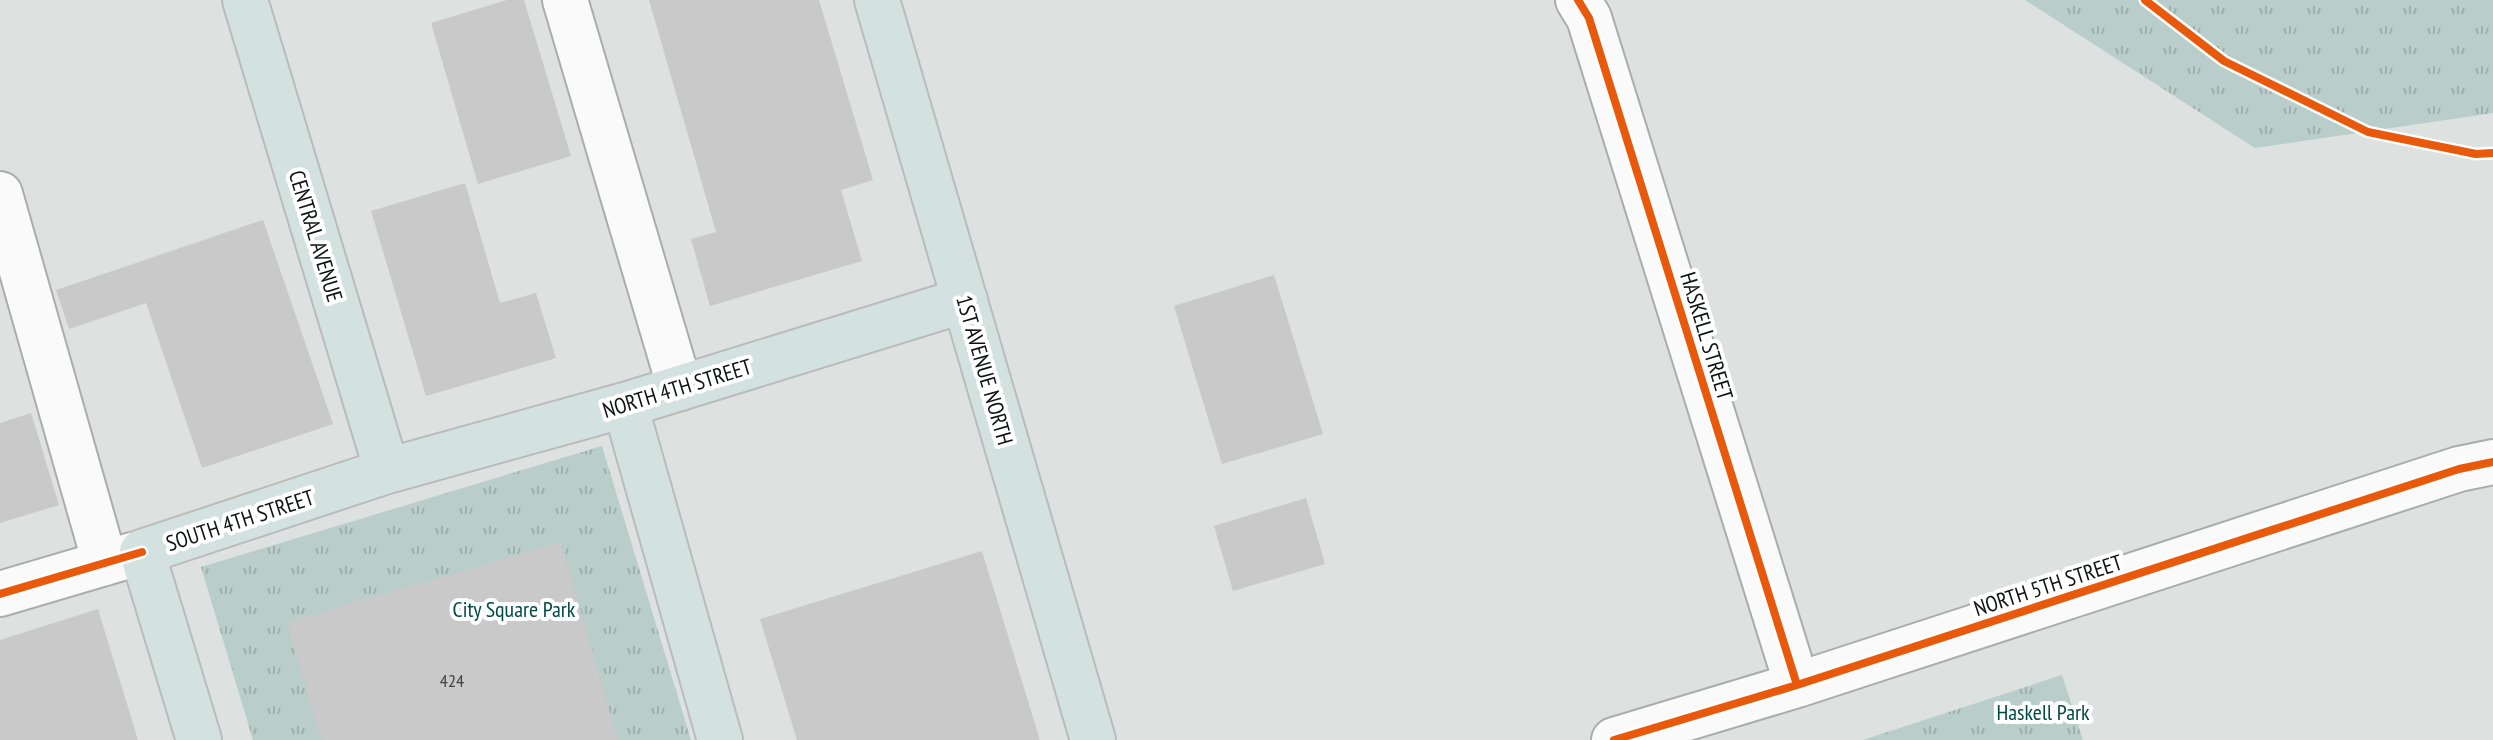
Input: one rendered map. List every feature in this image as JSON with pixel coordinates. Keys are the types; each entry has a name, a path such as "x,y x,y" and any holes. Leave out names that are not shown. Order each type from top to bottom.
{"main road":[{"name":"CENTRAL AVENUE","path":"245,0 387,471"},
{"name":"1ST AVENUE NORTH","path":"877,0 1093,740"},
{"name":"NORTH 4TH STREET","path":"387,471 625,405 965,300"},
{"path":"625,405 720,740"},
{"name":"SOUTH 4TH STREET","path":"124,557 387,471"},
{"path":"124,557 199,740"}],"street":[{"path":"565,0 680,388"},
{"name":"HASKELL STREET","path":"1578,0 1589,18 1797,685"},
{"path":"0,194 124,557"},
{"name":"NORTH 5TH STREET","path":"1614,740 1797,685 2459,469 2493,462"},
{"name":"SOUTH 4TH STREET","path":"0,594 124,557"}],"green space":[{"path":"2025,0 2493,0 2493,113 2255,148"},
{"name":"City Square Park","path":"602,446 691,740 253,740 201,567"},
{"name":"Haskell Park","path":"2062,675 2083,740 1863,740"}],"building":[{"path":"507,0 524,0 571,156 478,184 431,23"},
{"path":"649,0 819,0 873,180 841,190 862,261 710,306 691,239 716,232"},
{"path":"465,183 500,303 536,293 556,358 426,396 371,211"},
{"path":"263,220 333,424 202,468 146,303 69,329 56,290"},
{"path":"1274,275 1323,434 1222,464 1174,306"},
{"path":"31,413 59,505 0,523 0,423"},
{"path":"1306,498 1325,564 1233,591 1214,526"},
{"path":"561,542 618,740 321,740 287,622"},
{"path":"982,551 1040,740 797,740 760,619"},
{"path":"98,609 138,740 0,740 0,640"}],"cycle path":[{"path":"1578,0 1589,18 1797,685"},
{"path":"2145,0 2224,61 2368,132 2476,154 2493,153"},
{"path":"1614,740 1797,685 2459,469 2493,462"},
{"path":"0,594 142,552"}]}
